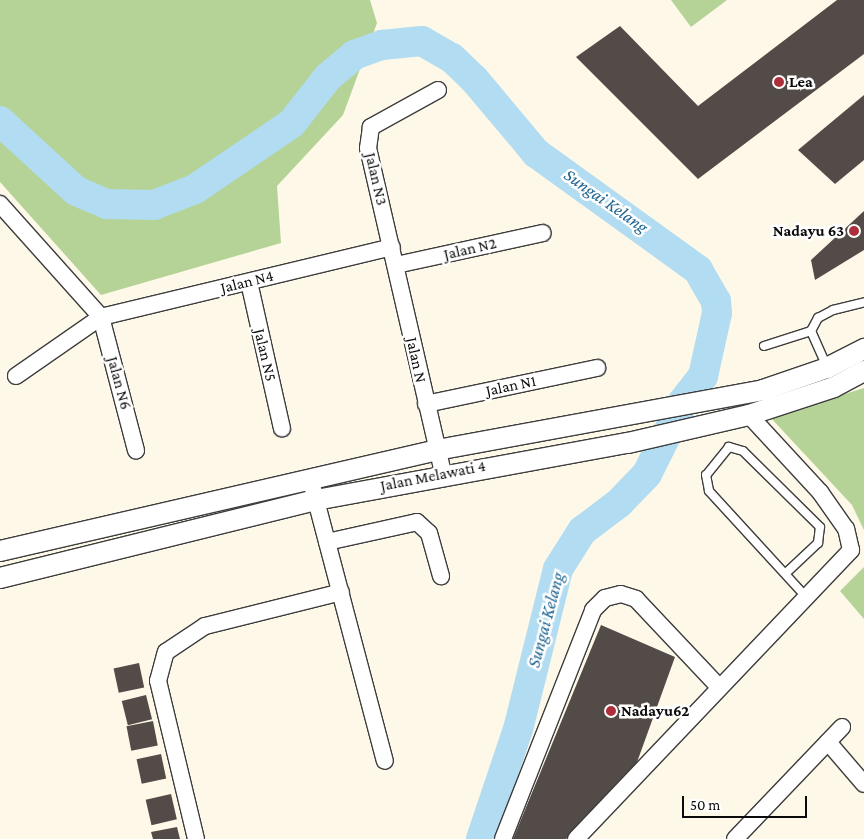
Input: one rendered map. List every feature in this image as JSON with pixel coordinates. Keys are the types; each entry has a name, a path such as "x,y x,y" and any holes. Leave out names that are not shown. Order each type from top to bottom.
{"street":[{"name":"Jalan N3","path":"392,246 368,148 371,127 438,90"},
{"path":"0,204 101,317"},
{"name":"Jalan N2","path":"396,265 543,233"},
{"name":"Jalan N","path":"392,246 443,473"},
{"name":"Jalan N4","path":"16,376 101,317 392,246"},
{"name":"Jalan N5","path":"249,282 282,428"},
{"name":"Jalan N6","path":"101,317 136,450"},
{"name":"Jalan Melawati 4","path":"0,552 437,450 627,418 763,390 828,368 864,349"},
{"name":"Jalan N1","path":"426,404 597,368"},
{"name":"Jalan Melawati 4","path":"0,578 316,500 443,473 628,443 749,415 834,387 864,371"},
{"path":"576,839 718,686 851,550 851,539 820,492 749,415"},
{"path":"310,479 385,761"},
{"path":"327,542 417,522 429,533 441,576"},
{"path":"197,839 158,681 166,652 205,626 341,592"},
{"path":"503,839 593,610 606,598 621,594 636,599 718,686"},
{"path":"735,839 842,727"},
{"path":"828,742 864,784"}],"lane":[{"path":"764,346 811,331 818,318 864,302"},
{"path":"811,331 828,368"},
{"path":"786,573 818,543 820,527 743,451 729,447 706,475 709,491 806,597"}],"green space":[{"path":"0,0 370,0 377,23 343,115 277,186 281,243 101,295 0,182"},
{"path":"671,0 727,0 691,27"},
{"path":"864,388 864,530 852,505 770,417"},
{"path":"864,567 864,619 840,591"}],"building":[{"name":"Lea","path":"837,0 864,0 864,54 698,179 576,57 620,26 698,106"},
{"path":"864,95 864,160 835,184 798,150"},
{"name":"Nadayu 63","path":"864,211 864,250 815,280 811,260"},
{"name":"Nadayu62","path":"601,625 675,657 636,765 566,839 513,839"},
{"path":"139,663 144,687 119,693 114,668"},
{"path":"146,695 152,719 128,725 122,701"},
{"path":"153,721 158,746 131,751 126,726"},
{"path":"161,754 166,778 142,784 137,759"},
{"path":"171,794 177,819 152,825 146,800"},
{"path":"177,827 180,839 153,839 151,832"}],"waterway":[{"name":"Sungai Kelang","path":"0,121 76,191 107,204 154,205 195,189 292,123 328,77 354,55 382,45 422,41 452,58 474,79 536,153 698,270 716,301 717,313 703,376 683,402 647,474 619,503 582,531 558,569 518,729 481,839"}],"place":[{"name":"Lea","path":"779,82"},
{"name":"Nadayu 63","path":"854,231"},
{"name":"Nadayu62","path":"611,711"}]}
